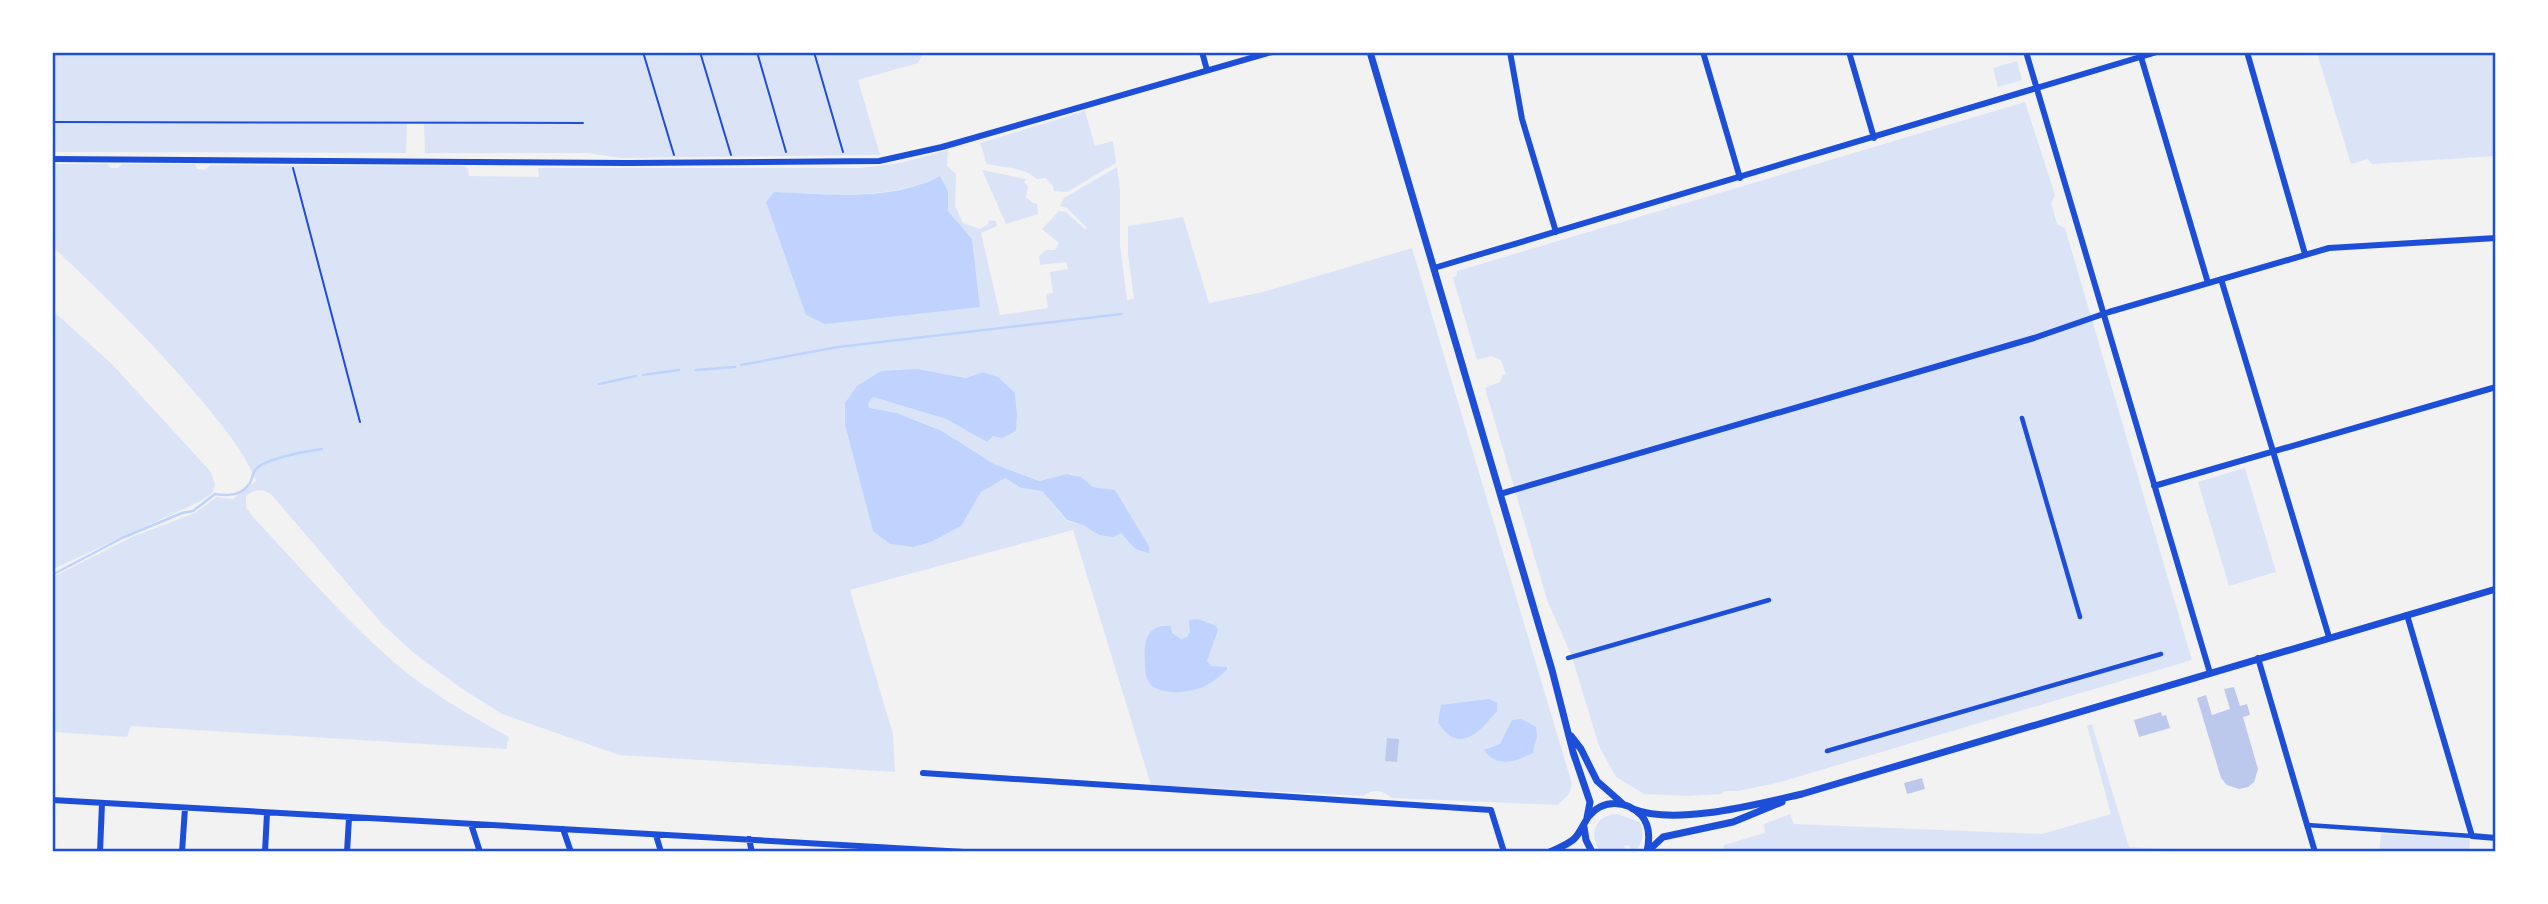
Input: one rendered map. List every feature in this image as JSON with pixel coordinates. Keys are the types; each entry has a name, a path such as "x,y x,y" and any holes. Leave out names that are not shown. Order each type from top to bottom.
{"street":[{"path":"1202,52 1208,71"},
{"path":"52,159 676,163 876,161 942,147 1272,52"},
{"path":"1370,52 1570,734 1573,752 1590,802 1585,822 1586,840 1592,852"},
{"path":"1510,52 1520,112 1556,232"},
{"path":"1703,52 1740,178"},
{"path":"1849,52 1874,138"},
{"path":"2026,52 2210,673"},
{"path":"1434,268 2157,52"},
{"path":"2247,52 2305,254"},
{"path":"2141,57 2208,283"},
{"path":"1500,494 2034,338 2102,314 2329,247 2496,238"},
{"path":"2221,279 2329,638"},
{"path":"2154,486 2496,387"},
{"path":"2022,418 2080,617"},
{"path":"1570,734 1597,781 1623,804 1648,814 1715,812 1802,794 2496,589"},
{"path":"1568,658 1769,600"},
{"path":"2407,615 2472,836"},
{"path":"1827,751 2161,654"},
{"path":"2258,659 2315,852"},
{"path":"923,773 1491,810 1504,852"},
{"path":"1647,852 1663,837 1733,822 1802,794"},
{"path":"52,800 748,839 843,848 965,852"},
{"path":"100,852 102,803"},
{"path":"1550,852 1570,842 1585,822 1603,805 1623,804"},
{"path":"182,852 185,808"},
{"path":"1633,809 1642,816 1648,828 1647,852"},
{"path":"265,852 267,813"},
{"path":"347,852 349,818"},
{"path":"471,824 480,852"},
{"path":"2307,825 2496,838"},
{"path":"564,829 571,852"},
{"path":"656,835 661,852"},
{"path":"748,839 752,852"}],"path":[{"path":"643,52 676,163"},
{"path":"700,52 733,162"},
{"path":"757,52 789,162"},
{"path":"814,52 846,162"},
{"path":"52,122 583,123"},
{"path":"292,160 360,422"}],"shaded area":[{"path":"53,53 923,53 918,63 858,80 880,155 621,158 587,153 425,153 424,124 407,124 406,153 53,152"},
{"path":"2317,53 2495,53 2495,156 2372,164 2368,159 2351,164"},
{"path":"2017,61 2022,80 1998,87 1993,68"},
{"path":"2025,102 2055,195 2051,203 2057,224 2065,228 2192,660 1777,783 1725,791 1722,794 1644,794 1616,777 1599,746 1572,657 1547,600 1485,388 1500,382 1506,374 1501,360 1492,356 1477,360 1453,278 1457,271"},
{"path":"1085,111 1095,146 1113,141 1116,163 1067,192 1054,191 1046,178 1037,179 1020,170 987,164 980,143"},
{"path":"948,150 947,166 956,174 955,206 963,223 980,229 988,224 989,220 996,221 997,226 981,233 1000,315 1048,308 1046,294 1053,293 1050,272 1068,269 1066,262 1040,265 1039,256 1046,250 1055,250 1059,243 1042,229 1059,211 1066,212 1086,230 1067,208 1060,206 1064,198 1117,167 1120,189 1120,245 1127,300 1134,299 1128,254 1128,226 1183,217 1209,303 1263,292 1412,248 1572,784 1569,794 1558,805 1392,798 1378,791 1363,796 1151,785 1073,530 850,590 893,734 895,772 619,755 502,714 458,686 415,654 382,624 271,494 261,490 246,497 246,507 358,629 409,675 509,737 506,749 131,726 127,737 53,732 53,577 132,537 195,513 217,497 233,499 256,481 232,439 185,381 130,322 53,247 53,164 108,164 111,168 118,168 122,164 195,164 197,169 205,170 210,165 462,166 468,168 469,176 539,177 538,168 859,168 901,163","holes":["940,176 948,191 948,211 972,239 980,306 945,310 774,192 880,193 921,184","918,369 966,378 983,372 998,377 1015,394 1017,413 987,442 946,419 873,397 868,404 870,408 897,413 942,431 994,464 1039,481 1068,474 1081,477 1093,487 1114,490 1149,546 1135,549 1121,533 1099,535 1083,525 1067,521 1042,491 1021,488 1005,478 981,492 960,526 931,542 913,547 890,544 857,386"]},
{"path":"982,170 1026,179 1026,197 1037,204 1038,214 1006,224"},
{"path":"53,311 112,364 211,472 215,485 212,493 203,500 53,569"},
{"path":"2245,468 2276,572 2229,586 2198,482"},
{"path":"2092,724 2129,847 2214,851 1723,851 1724,845 1765,833 1764,824 1790,814 1794,824 2042,834 2111,814 2087,726"},
{"path":"1617,814 1640,822 1641,841 1634,851 1628,845 1624,846 1626,851 1600,851 1594,838 1596,826 1603,818"},
{"path":"2381,834 2470,838 2469,851 2379,852"}],"water":[{"path":"940,176 948,191 948,211 972,239 980,307 825,324 806,315 766,202 774,192 837,195 880,193 901,190"},
{"path":"918,369 966,378 983,372 998,377 1015,393 1016,431 1002,438 993,436 987,442 946,419 873,397 868,404 870,408 897,413 942,431 994,464 1039,481 1067,474 1081,477 1093,487 1115,490 1149,546 1149,553 1135,549 1121,533 1113,537 1099,535 1083,525 1067,520 1042,491 1021,488 1005,478 981,492 961,526 931,542 913,547 890,544 873,531 845,424 845,403 857,386 881,371"},
{"path":"1198,619 1216,626 1218,630 1207,661 1211,666 1227,667 1227,670 1208,684 1192,690 1170,692 1151,685 1146,673 1147,637 1155,628 1171,626 1172,633 1181,639 1187,637 1190,632 1189,620"},
{"path":"1489,699 1497,703 1497,711 1469,737 1454,738 1438,722 1441,705"},
{"path":"1521,719 1536,727 1533,753 1507,762 1489,756 1484,750 1500,744 1512,720"}],"building":[{"path":"2234,687 2240,706 2247,704 2250,715 2243,717 2258,769 2254,782 2239,789 2227,785 2221,778 2197,698 2206,695 2212,715 2230,709 2224,689"},
{"path":"2161,712 2162,716 2166,715 2170,728 2139,737 2134,720"},
{"path":"1387,738 1399,739 1397,762 1385,761"},
{"path":"1922,778 1925,789 1907,794 1904,783"}],"waterway":[{"path":"741,365 838,347 1122,314"},
{"path":"696,370 735,367"},
{"path":"643,375 679,370"},
{"path":"599,384 636,376"},
{"path":"52,575 122,538 193,511 215,494 239,493 250,483 255,470 262,464 322,449"}]}
